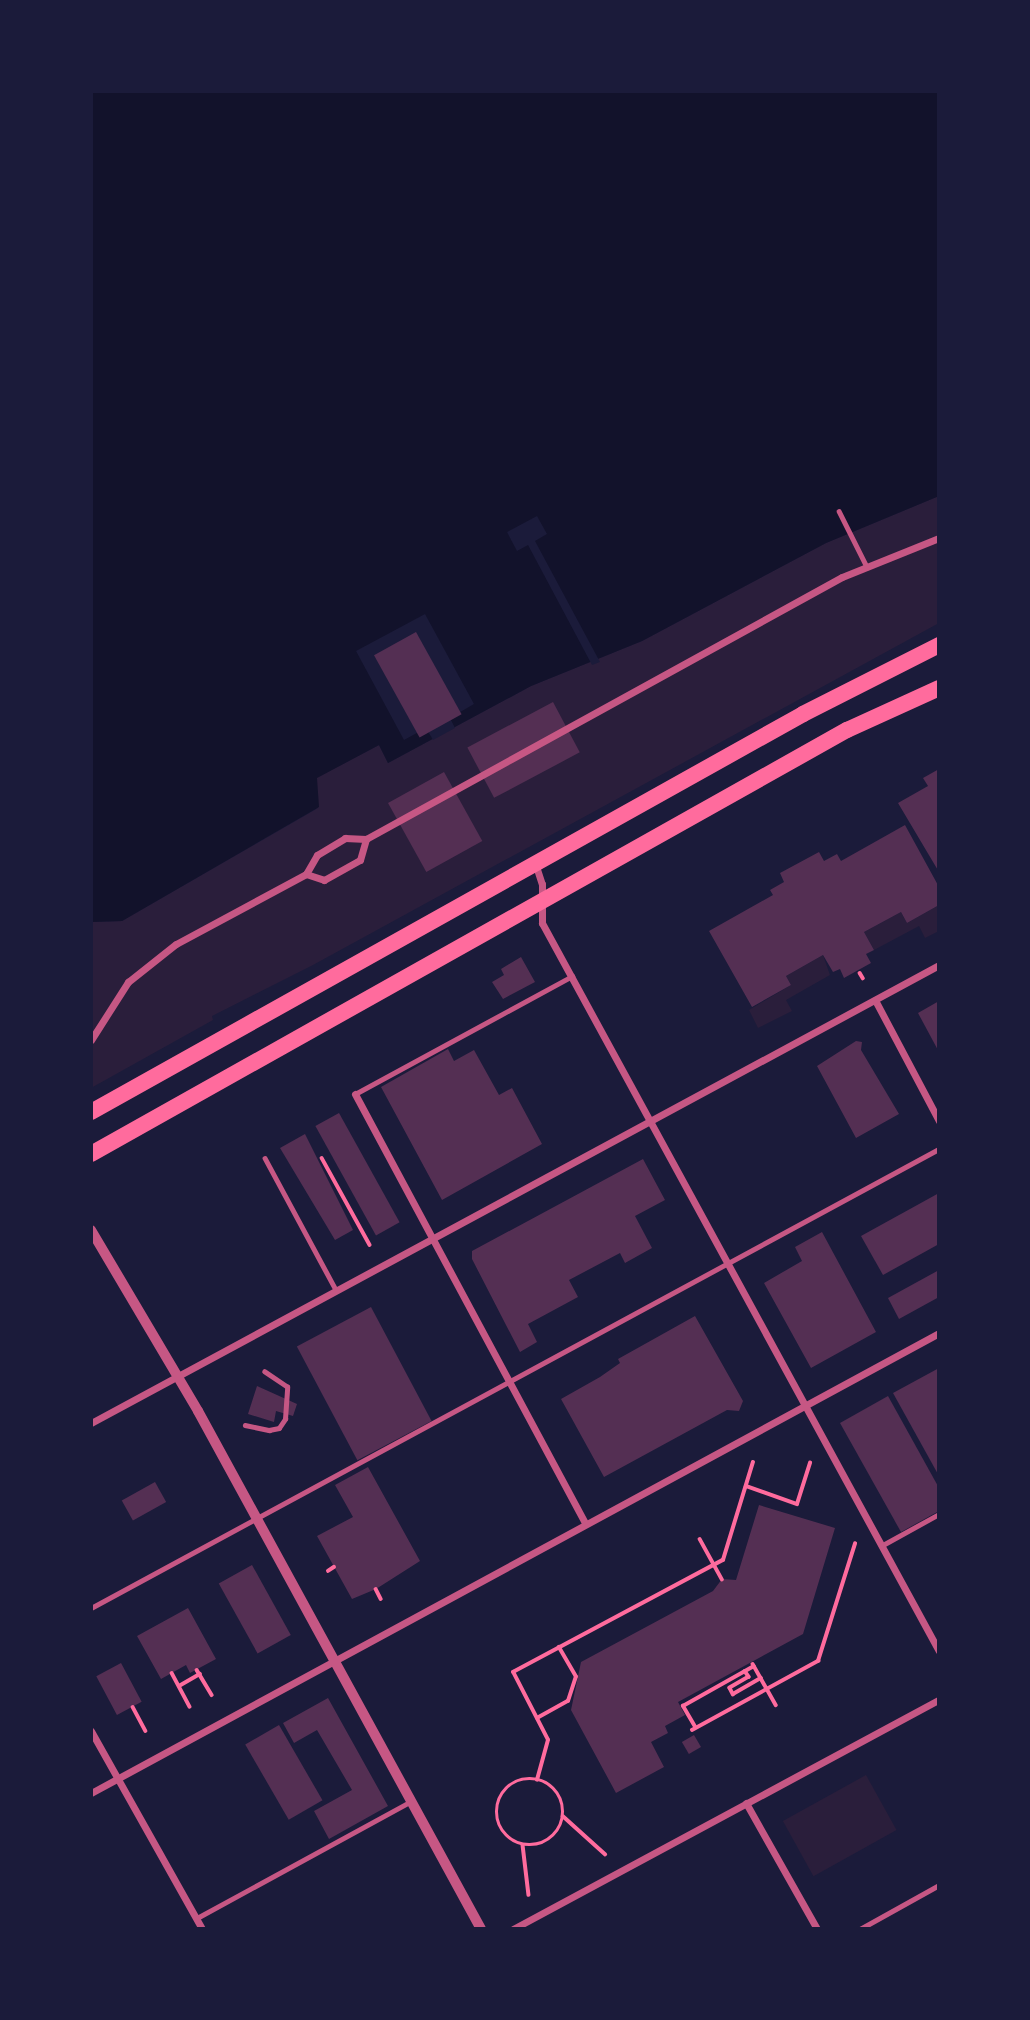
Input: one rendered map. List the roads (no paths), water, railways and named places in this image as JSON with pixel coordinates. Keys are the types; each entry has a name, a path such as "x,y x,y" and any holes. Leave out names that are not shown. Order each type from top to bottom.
{"highway":[{"path":"91,1112 803,714 939,645"},
{"path":"91,1154 848,730 939,688"}],"street":[{"path":"91,1040 128,982 176,944 306,874 317,855 345,838 366,839 867,566 939,538"},
{"path":"306,874 324,880 360,860 366,839"},
{"path":"536,863 542,884 539,903 542,923 939,1651"},
{"path":"91,1423 939,965"},
{"path":"875,1000 939,1121"},
{"path":"355,1094 585,1523"},
{"path":"91,1231 177,1375 481,1929"},
{"path":"91,1793 803,1404 939,1333"},
{"path":"513,1929 939,1700"},
{"path":"91,1731 202,1929"},
{"path":"746,1803 817,1929"}],"lane":[{"path":"839,511 867,566"},
{"path":"355,1094 572,976"},
{"path":"91,1608 254,1517 939,1149"},
{"path":"265,1158 337,1290"},
{"path":"245,1425 269,1430 279,1428 285,1419 287,1387 265,1372"},
{"path":"881,1546 939,1514"},
{"path":"196,1919 411,1801"},
{"path":"860,1929 939,1885"}]}
